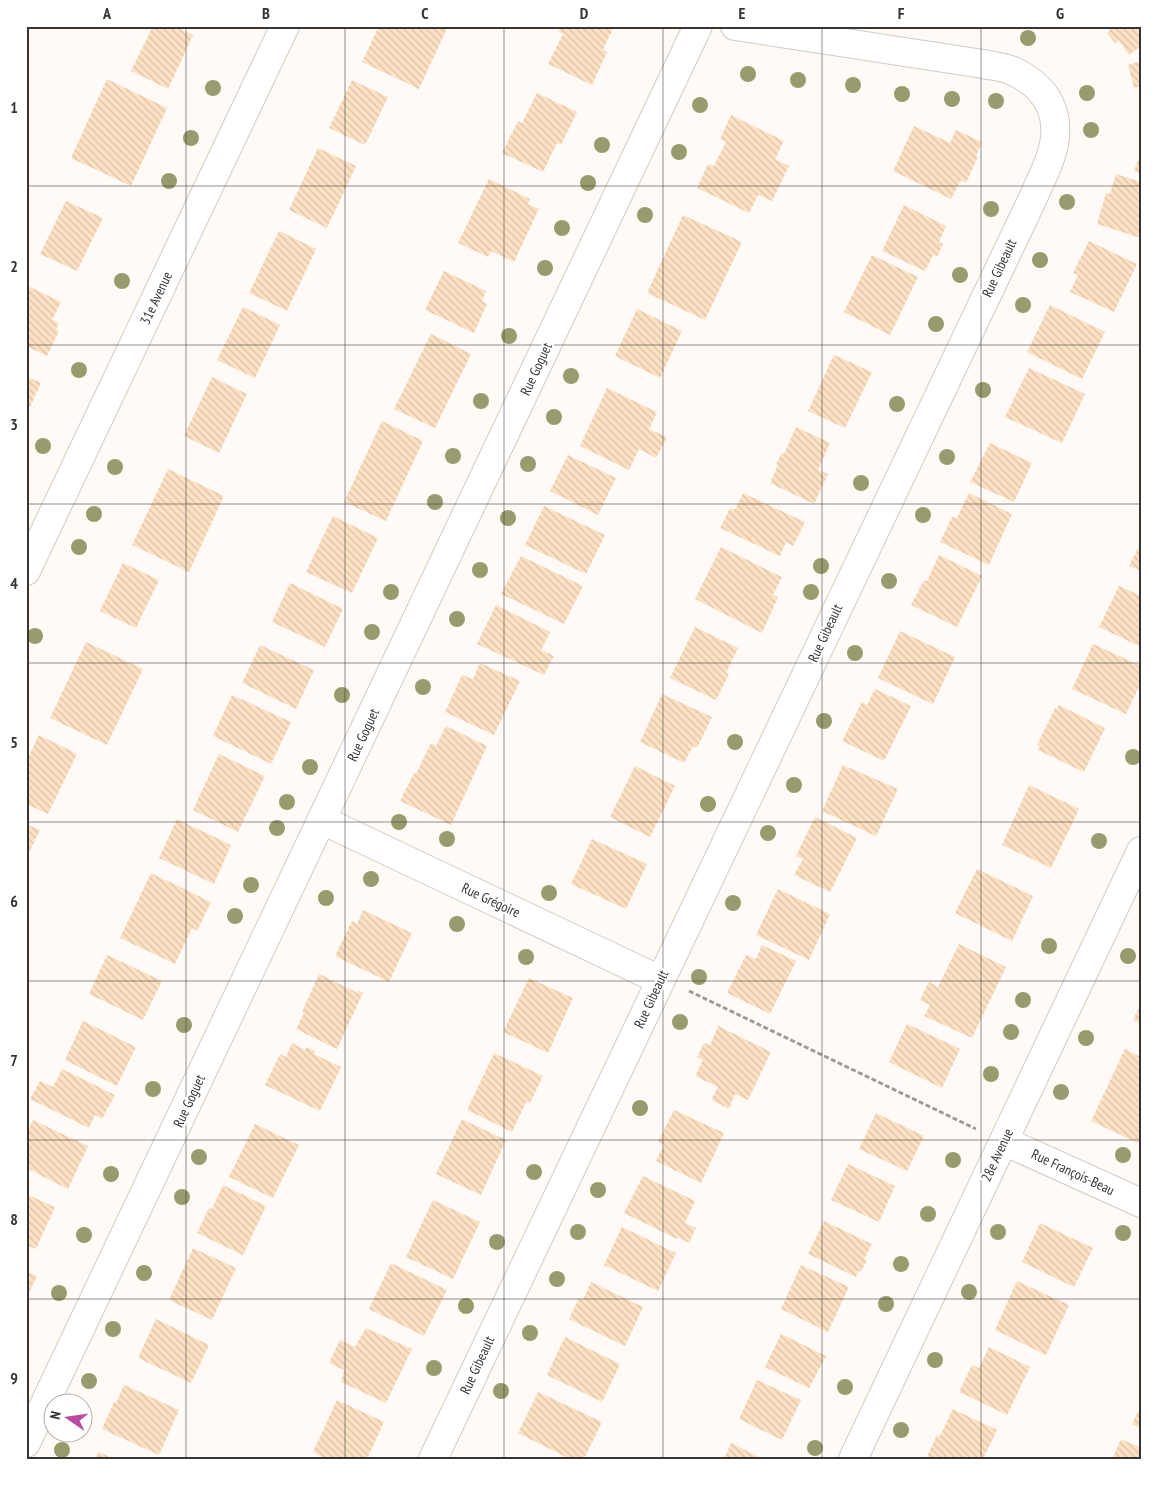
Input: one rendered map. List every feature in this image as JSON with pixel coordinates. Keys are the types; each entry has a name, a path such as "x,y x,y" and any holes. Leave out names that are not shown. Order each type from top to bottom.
{"street":[{"name":"31e Avenue","path":"26,571 285,26"},
{"name":"Rue Goguet","path":"26,1443 698,26"},
{"name":"Rue Gibeault","path":"433,1459 1032,198 1047,165 1055,138 1054,113 1040,88 1012,70 735,26"},
{"name":"Rue Grégoire","path":"322,820 660,980"},
{"name":"28e Avenue","path":"853,1459 1141,850"},
{"name":"Rue François-Beau","path":"1004,1141 1141,1204"}],"path":[{"path":"660,980 686,989 977,1130 1004,1141"}],"building":[{"path":"153,26 174,26 193,35 168,89 131,71"},
{"path":"379,26 448,26 419,89 362,62"},
{"path":"561,26 614,26 603,50 607,52 592,85 548,64 563,34 558,32"},
{"path":"1107,26 1141,26 1141,46 1129,55 1119,41 1115,43 1107,33 1110,30"},
{"path":"1141,61 1141,86 1134,88 1128,65"},
{"path":"107,79 167,108 131,186 71,158"},
{"path":"352,80 388,97 365,145 329,128"},
{"path":"537,93 577,112 561,145 557,143 543,172 502,153 518,121 522,123"},
{"path":"731,115 784,141 775,159 789,166 772,201 758,195 749,213 697,188 708,164 714,166 726,142 720,139"},
{"path":"914,126 950,143 956,130 982,142 976,156 978,157 966,183 961,180 951,199 893,171"},
{"path":"318,148 356,166 327,228 289,210"},
{"path":"1141,152 1141,173 1134,171"},
{"path":"1116,174 1141,182 1141,238 1097,224 1106,193 1110,194"},
{"path":"489,179 530,199 528,204 539,209 514,262 491,251 488,257 458,243"},
{"path":"66,201 103,218 77,271 40,254"},
{"path":"904,205 946,226 939,242 943,244 937,257 933,255 925,271 882,251"},
{"path":"683,215 742,242 705,320 647,293"},
{"path":"279,231 316,249 287,311 249,293"},
{"path":"1089,241 1137,264 1114,312 1070,292 1078,275 1073,273"},
{"path":"872,255 918,277 890,335 844,312"},
{"path":"444,271 486,291 482,301 487,304 474,333 425,310"},
{"path":"26,285 61,302 52,320 59,323 56,329 59,331 47,356 26,346"},
{"path":"1050,305 1105,332 1082,379 1027,352"},
{"path":"243,307 280,325 255,378 217,360"},
{"path":"637,309 682,331 660,378 615,356"},
{"path":"431,334 471,354 435,428 394,409"},
{"path":"834,355 872,372 845,428 808,411"},
{"path":"1029,368 1085,394 1062,443 1005,417"},
{"path":"26,376 41,383 30,407 26,405"},
{"path":"212,377 247,394 219,453 184,436"},
{"path":"607,388 657,412 649,429 667,437 656,458 639,449 629,470 580,446"},
{"path":"382,421 423,441 386,521 344,502"},
{"path":"796,427 830,443 818,470 828,474 814,504 770,483 778,465 776,464 782,453 784,454"},
{"path":"990,443 1032,463 1014,502 970,482"},
{"path":"568,455 616,478 598,515 550,491"},
{"path":"168,469 224,496 189,572 132,545"},
{"path":"743,493 805,522 793,546 786,542 780,556 720,528 730,508 735,510"},
{"path":"969,493 1012,514 989,565 940,542 952,517 957,518"},
{"path":"544,506 605,535 586,574 525,545"},
{"path":"333,516 378,538 352,593 306,572"},
{"path":"1141,542 1141,571 1129,566"},
{"path":"721,547 782,577 773,595 778,597 762,633 695,599"},
{"path":"939,555 982,576 957,627 911,605 924,580 927,581"},
{"path":"521,556 583,586 564,624 501,594"},
{"path":"123,563 159,580 136,628 100,611"},
{"path":"290,583 343,609 325,647 272,622"},
{"path":"1119,586 1141,596 1141,647 1099,627"},
{"path":"496,605 550,632 541,650 554,656 544,675 477,644"},
{"path":"695,627 738,648 726,673 729,674 716,700 670,678"},
{"path":"900,631 955,657 933,704 878,678"},
{"path":"86,642 143,669 107,745 50,718"},
{"path":"1093,644 1141,666 1141,683 1126,714 1072,689"},
{"path":"260,645 314,670 296,709 242,683"},
{"path":"480,663 520,681 494,735 445,712 462,675 473,679"},
{"path":"875,689 911,706 884,761 842,741 862,702 867,705"},
{"path":"662,694 712,717 697,748 693,746 684,763 640,742"},
{"path":"232,695 291,722 271,764 213,736"},
{"path":"1059,705 1105,728 1084,772 1038,750 1040,746 1037,745 1055,708 1057,709"},
{"path":"446,726 487,746 451,825 400,801 431,743 436,746"},
{"path":"39,735 77,754 48,814 26,804 26,762"},
{"path":"219,754 265,776 238,832 193,810"},
{"path":"843,765 898,789 876,836 822,811"},
{"path":"635,766 675,786 650,837 610,817"},
{"path":"1029,785 1079,809 1051,868 1002,845"},
{"path":"815,817 857,838 830,892 794,875 803,859 796,856"},
{"path":"177,819 231,845 214,884 159,858"},
{"path":"26,824 40,830 26,859"},
{"path":"592,839 647,864 626,909 571,884"},
{"path":"977,869 1033,896 1012,941 955,913"},
{"path":"151,873 211,902 197,931 192,928 175,964 120,938"},
{"path":"778,889 830,914 809,960 756,935"},
{"path":"363,910 412,933 389,982 335,956 352,921 357,924"},
{"path":"959,944 1006,967 972,1038 924,1016 930,1005 920,1000 929,982 938,987"},
{"path":"762,945 796,961 770,1014 727,993 746,955 756,959"},
{"path":"107,955 162,981 143,1020 89,994"},
{"path":"319,974 358,993 358,990 363,993 337,1049 296,1029"},
{"path":"529,978 573,998 548,1053 503,1032"},
{"path":"1141,1003 1141,1024 1133,1020"},
{"path":"83,1021 136,1047 117,1086 65,1060"},
{"path":"907,1024 960,1049 942,1088 889,1062"},
{"path":"718,1026 771,1052 748,1100 735,1094 729,1109 711,1100 718,1087 695,1076 703,1060 697,1057 704,1043 710,1045"},
{"path":"292,1043 305,1050 307,1047 315,1051 314,1054 341,1067 320,1111 265,1085 280,1054 286,1057"},
{"path":"1125,1049 1141,1057 1141,1137 1138,1143 1091,1121"},
{"path":"494,1053 543,1076 530,1103 526,1102 512,1132 467,1110"},
{"path":"62,1069 115,1095 102,1119 95,1115 89,1128 30,1099 40,1081 53,1087"},
{"path":"674,1110 724,1133 701,1183 656,1161 664,1145 658,1142"},
{"path":"876,1113 924,1136 907,1171 859,1149"},
{"path":"462,1119 506,1140 481,1195 436,1174"},
{"path":"33,1120 88,1146 68,1189 26,1168 26,1134"},
{"path":"255,1124 299,1145 273,1198 229,1177"},
{"path":"848,1164 895,1186 879,1222 831,1200"},
{"path":"643,1176 695,1201 685,1223 696,1228 689,1243 624,1213"},
{"path":"223,1185 266,1206 243,1255 197,1233 209,1208 212,1209"},
{"path":"26,1194 55,1207 36,1249 26,1245"},
{"path":"433,1200 480,1222 453,1279 406,1257"},
{"path":"824,1221 872,1244 864,1259 867,1260 861,1272 858,1271 856,1277 808,1254"},
{"path":"1040,1223 1093,1248 1074,1287 1022,1262"},
{"path":"622,1227 676,1253 658,1291 604,1265"},
{"path":"193,1248 236,1268 212,1320 169,1300"},
{"path":"391,1263 447,1290 424,1336 369,1309"},
{"path":"801,1265 849,1287 828,1332 781,1309"},
{"path":"26,1271 37,1276 26,1299"},
{"path":"1017,1281 1069,1305 1046,1355 995,1330"},
{"path":"591,1282 643,1307 625,1346 569,1319 579,1298 583,1300"},
{"path":"156,1319 209,1345 191,1383 138,1358"},
{"path":"366,1328 412,1349 386,1403 341,1382 344,1370 329,1363 340,1340 355,1347"},
{"path":"781,1334 826,1356 809,1388 765,1367"},
{"path":"565,1337 620,1364 602,1402 547,1375"},
{"path":"989,1347 1030,1367 1007,1415 959,1392 972,1365 979,1368"},
{"path":"757,1380 801,1400 782,1440 739,1419"},
{"path":"124,1385 179,1410 159,1455 102,1429"},
{"path":"538,1392 602,1422 584,1459 570,1459 518,1433"},
{"path":"337,1400 384,1422 367,1459 326,1459 313,1452"},
{"path":"1141,1405 1141,1429 1132,1424"},
{"path":"953,1409 997,1430 983,1459 926,1459 937,1435 940,1436"},
{"path":"1121,1439 1141,1448 1141,1459 1112,1459"},
{"path":"731,1443 763,1459 724,1459"},
{"path":"99,1452 114,1459 95,1459"}]}
